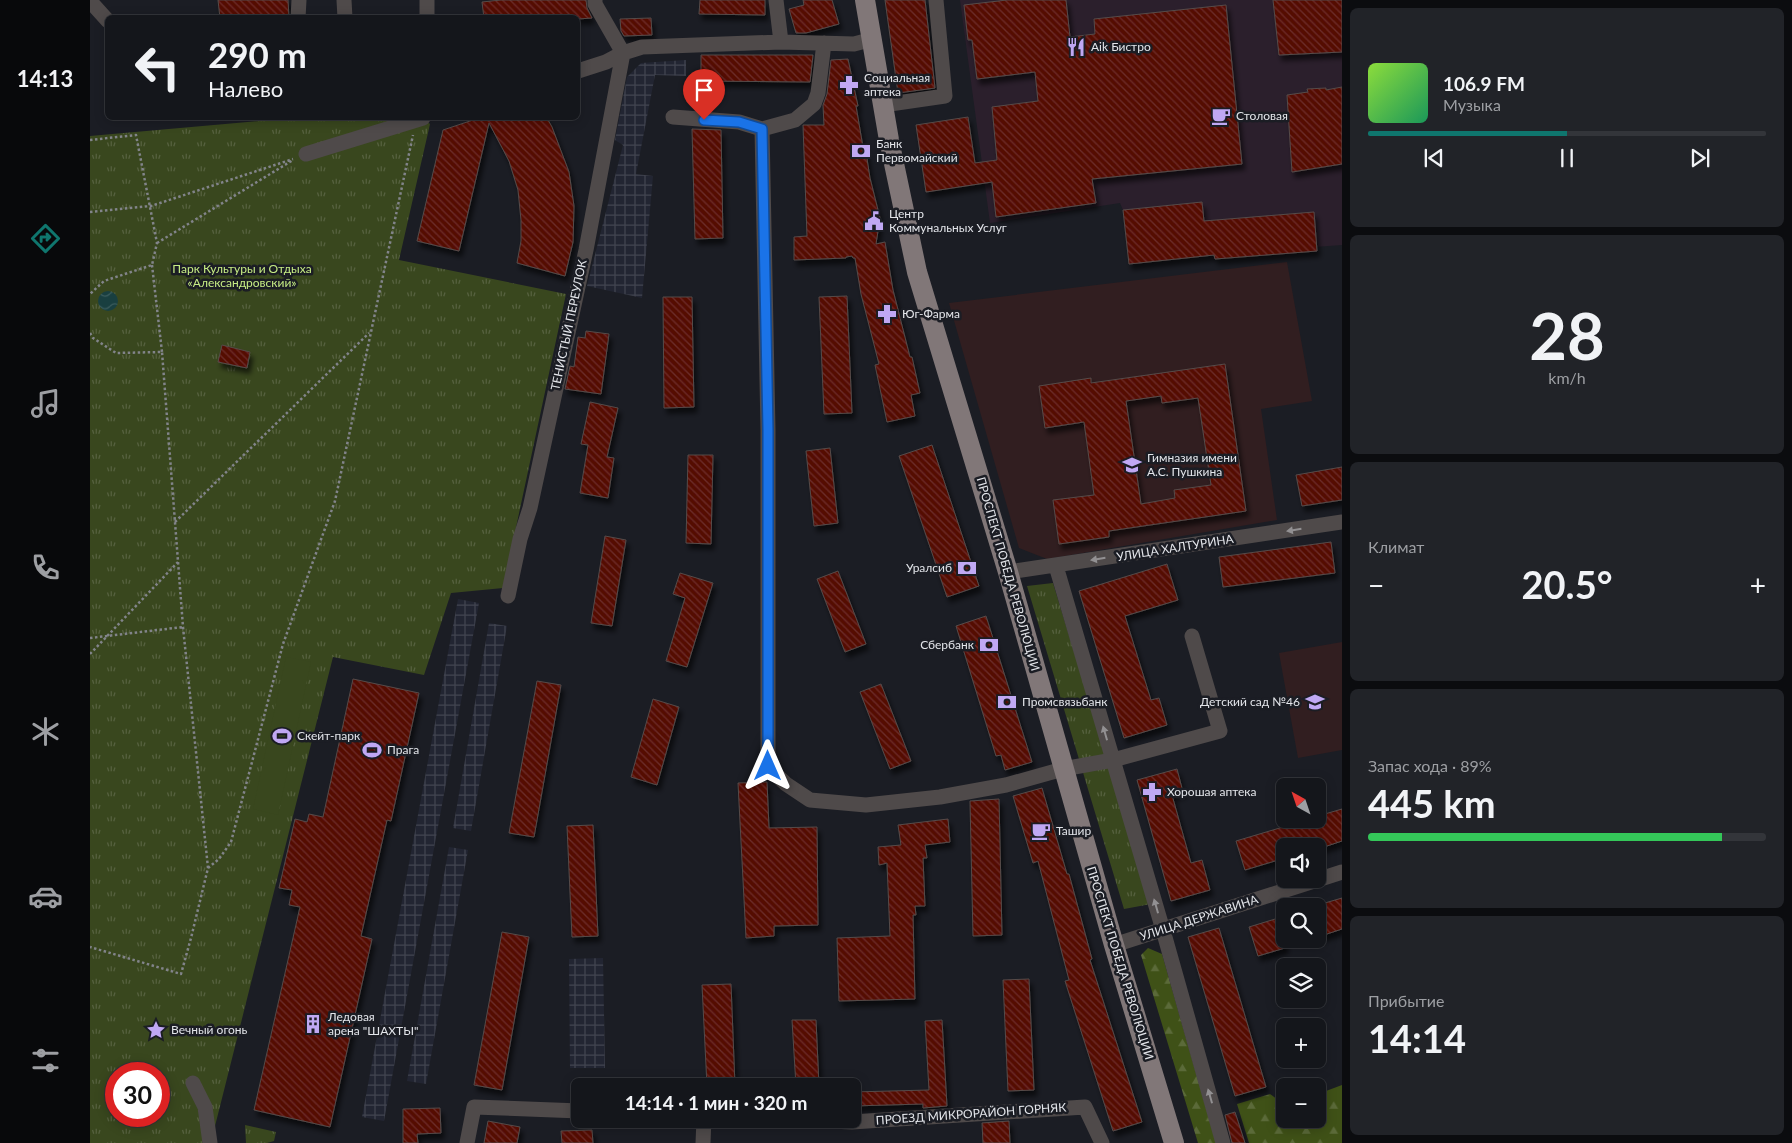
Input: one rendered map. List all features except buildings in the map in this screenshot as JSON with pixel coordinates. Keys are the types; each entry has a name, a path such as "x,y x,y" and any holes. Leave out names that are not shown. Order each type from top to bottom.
{"main road":[{"name":"ПРОСПЕКТ ПОБЕДА РЕВОЛЮЦИИ","path":"865,0 889,140 917,272 1008,572 1063,770 1174,1143"}],"street":[{"path":"298,15 299,0"},
{"path":"344,0 345,15"},
{"path":"427,0 427,15"},
{"path":"595,0 595,4 623,53"},
{"path":"776,0 781,42"},
{"path":"883,106 945,96 936,0"},
{"path":"90,1 105,18"},
{"path":"580,70 606,62 642,46 781,42 854,44 873,39"},
{"path":"673,117 739,122 762,129 795,120 814,104 818,93 824,43"},
{"name":"ТЕНИСТЫЙ ПЕРЕУЛОК","path":"508,596 520,539 530,508 574,305 623,53"},
{"path":"306,154 417,120"},
{"path":"762,129 768,430 768,766 786,784 810,800 866,805 949,796 1006,785 1063,770 1113,760 1220,731 1192,636"},
{"name":"УЛИЦА ХАЛТУРИНА","path":"1008,572 1342,522"},
{"path":"1056,566 1163,930 1223,1143"},
{"name":"УЛИЦА ДЕРЖАВИНА","path":"1114,945 1342,872"},
{"path":"193,1083 205,1106 210,1143"},
{"path":"467,1143 474,1107 571,1111"},
{"name":"ПРОЕЗД МИКРОРАЙОН ГОРНЯК","path":"861,1121 1085,1107 1102,1143"},
{"path":"704,1128 704,1143"}],"path":[{"path":"208,868 219,860 231,842 283,644 335,501 370,332 420,120"},
{"path":"90,140 136,135 157,243 152,265 162,352 183,627 208,868 180,974 90,947"},
{"path":"90,212 151,206 299,157 157,243"},
{"path":"90,294 104,281 152,265"},
{"path":"175,522 370,332"},
{"path":"90,333 93,338 116,353 162,352"},
{"path":"90,342 93,338"},
{"path":"90,654 178,562"},
{"path":"90,638 183,627"}],"shaded area":[{"path":"960,0 1342,0 1342,245 1208,255 1129,264 1123,210 1120,203 990,223"},
{"path":"686,60 686,76 655,75 636,174 653,176 642,298 587,286 623,145 615,140 627,77 641,63"},
{"name":"Гимназия имени А.С. Пушкина","path":"1287,262 1312,401 1261,409 1277,520 1047,559 1019,548 949,303"},
{"path":"458,599 479,603 384,1121 362,1117"},
{"path":"489,623 507,626 471,831 453,828"},
{"name":"Детский сад №46","path":"1342,642 1342,750 1298,758 1279,653"},
{"path":"449,847 468,850 426,1084 407,1081"},
{"path":"603,958 605,1068 570,1068 569,959"}],"green space":[{"name":"Парк Культуры и Отдыха «Александровский»","path":"271,120 425,120 430,124 399,260 566,294 503,588 451,593 424,675 333,657 213,1134 215,1143 90,1143 90,136"},
{"path":"1053,583 1151,904 1124,909 1027,586"},
{"name":"Скейт-парк","path":"286,657 311,662 278,815 253,809"},
{"path":"1148,948 1162,954 1216,1143 1198,1143 1141,955"},
{"path":"1342,1085 1342,1143 1249,1143 1237,1104 1270,1094 1276,1098 1276,1128 1326,1128 1326,1091"},
{"path":"245,1125 276,1132 274,1141 246,1143"}],"water":[{"path":"108,291 115,294 118,301 115,308 108,311 101,308 98,301 101,294"}],"place":[{"name":"Aik Бистро","path":"1076,47"},
{"name":"Социальная аптека","path":"849,85"},
{"name":"Столовая","path":"1221,116"},
{"name":"Банк Первомайский","path":"861,151"},
{"name":"Центр Коммунальных Услуг","path":"874,221"},
{"name":"Юг-Фарма","path":"887,314"},
{"name":"Гимназия имени А.С. Пушкина","path":"1132,465"},
{"name":"Уралсиб","path":"967,568"},
{"name":"Сбербанк","path":"989,645"},
{"name":"Промсвязьбанк","path":"1007,702"},
{"name":"Детский сад №46","path":"1315,702"},
{"name":"Скейт-парк","path":"282,736"},
{"name":"Прага","path":"372,750"},
{"name":"Хорошая аптека","path":"1152,792"},
{"name":"Ташир","path":"1041,831"},
{"name":"Ледовая арена \"ШАХТЫ\"","path":"313,1024"},
{"name":"Вечный огонь","path":"156,1030"}],"route":[{"path":"704,120 739,122 762,129 768,430 768,766"}]}
